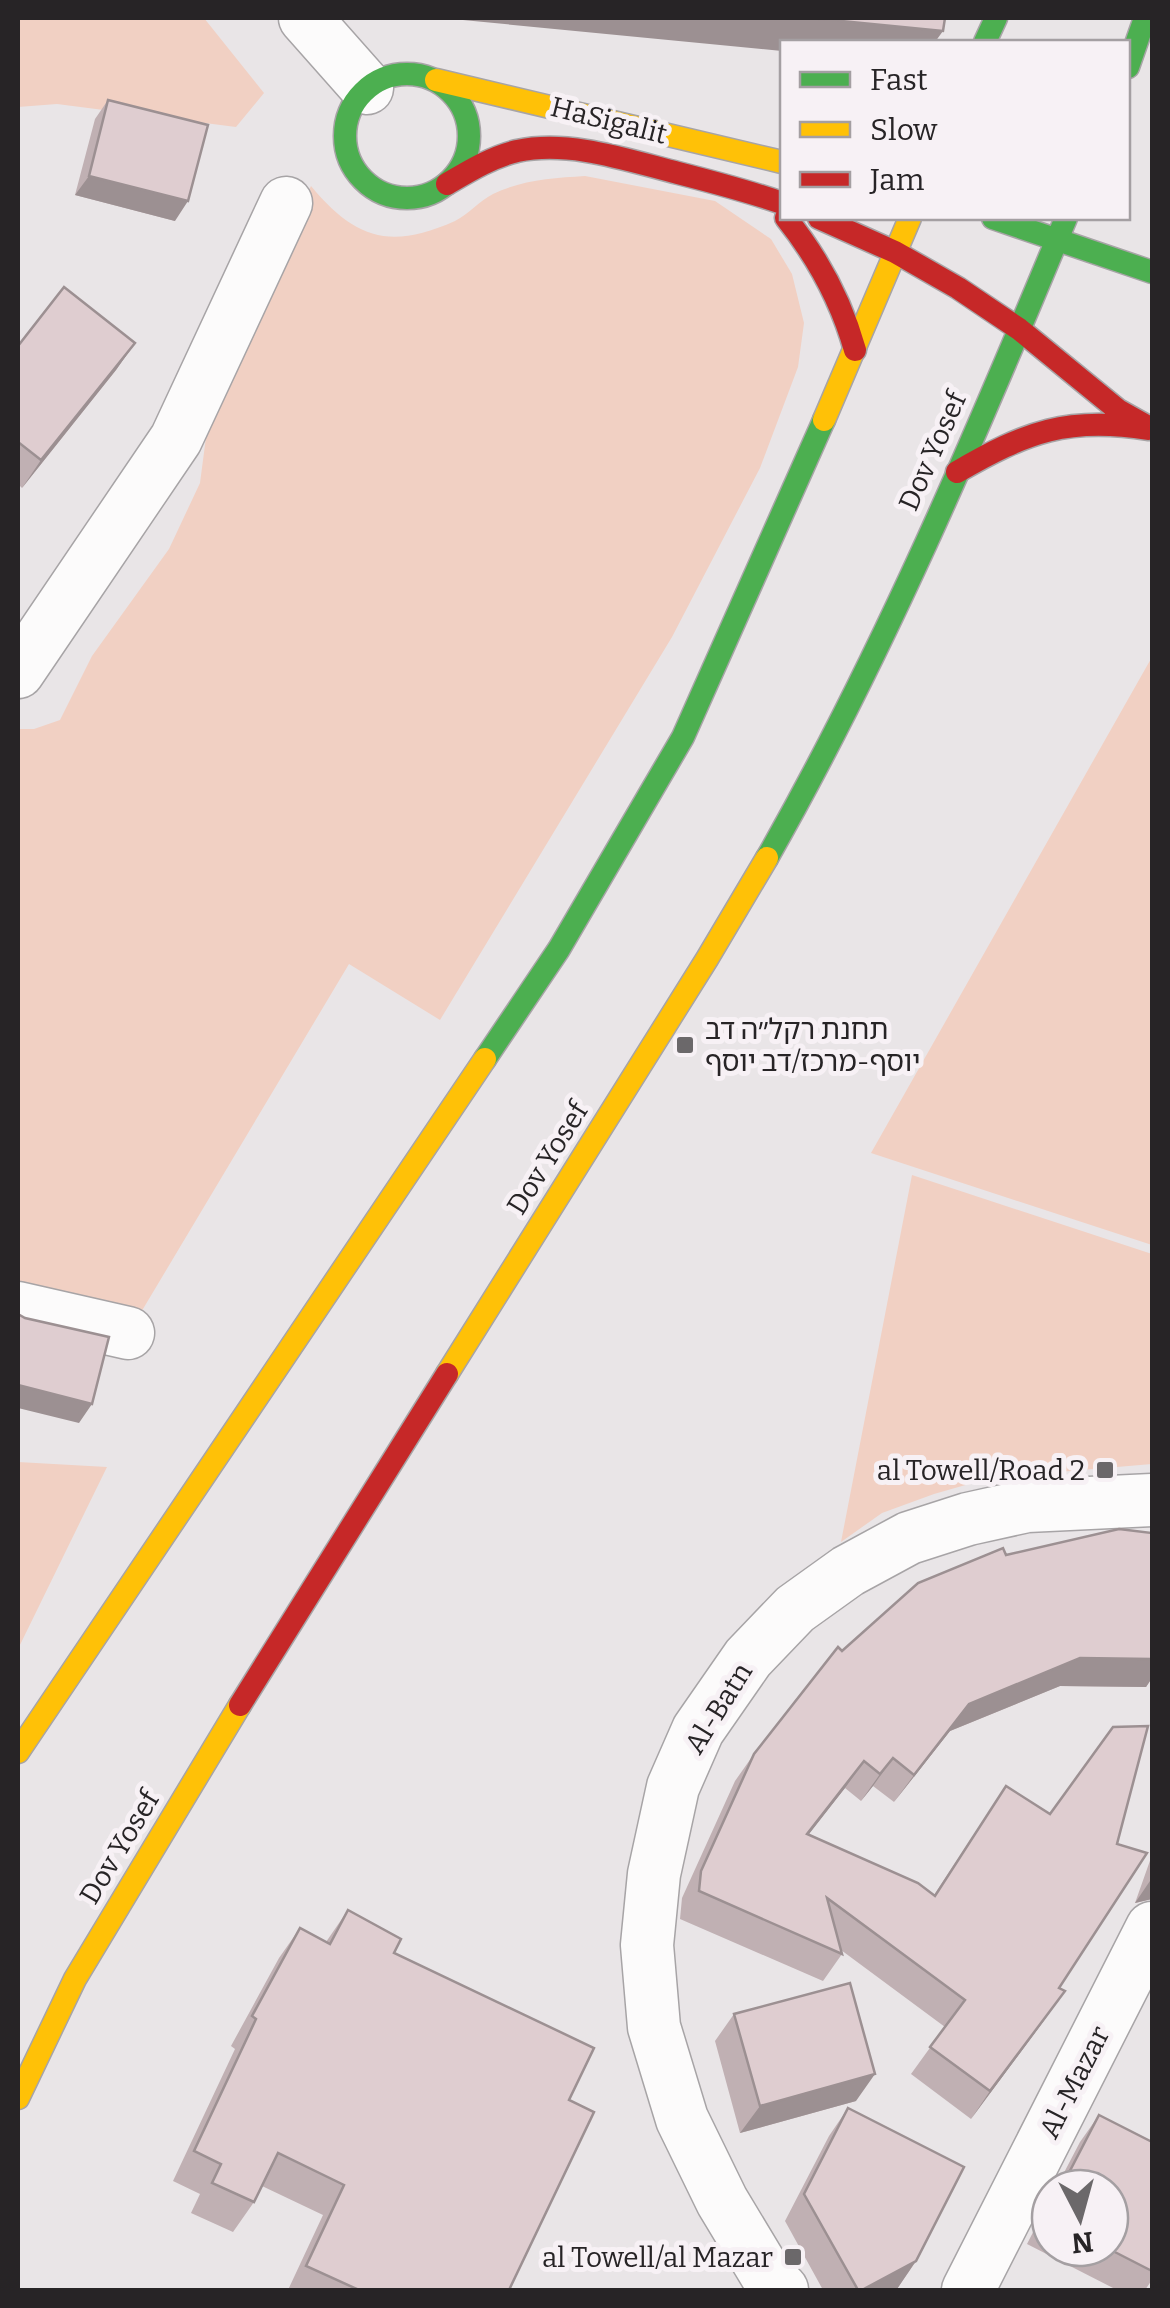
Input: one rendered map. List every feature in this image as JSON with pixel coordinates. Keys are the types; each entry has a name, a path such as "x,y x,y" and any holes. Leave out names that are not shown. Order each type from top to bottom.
{"main road":[{"path":"1130,60 1145,18"},
{"path":"407,73 436,80 450,90 468,120 467,154 447,184 433,193 416,198 382,193 367,184 348,157 345,127 356,99 379,80 407,73"},
{"name":"HaSigalit","path":"436,80 780,162"},
{"name":"HaSigalit","path":"447,184 484,162 522,150 564,149 604,154 779,208"},
{"path":"787,220 832,284 854,350"},
{"path":"823,220 946,280 1019,330 1118,410 1152,429"},
{"path":"18,1752 559,948 682,736 909,220"},
{"path":"1007,220 1061,228 1152,272"},
{"name":"Dov Yosef","path":"18,2098 75,1979 202,1766 696,976 782,831 957,472 1061,228"},
{"path":"957,472 1016,438 1056,426 1112,423 1152,429"}],"street":[{"path":"305,18 367,88"},
{"path":"18,672 176,439 286,203"},
{"path":"18,1308 128,1332"},
{"name":"Al-Batn","path":"782,2290 766,2274 722,2200 682,2119 654,2027 647,1945 654,1874 673,1787 698,1730 748,1658 795,1608 848,1570 908,1538 1027,1506 1152,1500"},
{"name":"Al-Mazar","path":"968,2290 1152,1928"}],"shaded area":[{"path":"18,18 204,18 264,93 236,127 57,104 18,107"},
{"path":"585,176 715,201 771,239 792,274 804,323 798,367 760,468 672,637 440,1020 349,964 137,1319 18,1297 18,729 34,729 60,720 92,656 169,549 200,483 211,399 311,186 343,218 359,228 392,237 432,230 455,221 504,189"},
{"path":"1152,657 1152,1245 871,1153"},
{"path":"912,1175 1152,1254 1152,1464 976,1482 882,1513 841,1542"},
{"path":"18,1462 107,1467 18,1649"}],"building":[{"path":"811,18 945,18 943,31"},
{"path":"108,100 208,125 188,201 89,176"},
{"path":"64,287 135,343 41,460 18,442 18,346"},
{"path":"18,1314 109,1337 92,1404 18,1385"},
{"path":"1119,1529 1152,1533 1152,1659 1080,1658 969,1704 914,1775 893,1758 880,1774 864,1761 807,1834 918,1883 935,1896 1006,1786 1050,1814 1113,1727 1148,1726 1117,1844 1147,1853 1059,1988 1065,1991 990,2091 930,2047 965,2000 827,1898 842,1954 699,1891 701,1871 754,1754 838,1647 842,1651 918,1583 1003,1548 1006,1555"},
{"path":"348,1910 401,1939 394,1953 594,2048 569,2100 594,2112 509,2290 359,2290 306,2266 344,2185 278,2153 254,2202 212,2183 221,2164 194,2151 256,2019 252,2016 300,1928 330,1944"},
{"path":"850,1983 875,2074 760,2106 734,2014"},
{"path":"848,2108 964,2167 916,2261 862,2290 858,2290 804,2194"},
{"path":"1099,2115 1152,2142 1152,2271 1130,2260 1130,2168 1071,2168"}],"traffic: fast":[{"path":"986,40 996,18"},
{"path":"1130,61 1145,18"},
{"path":"407,74 431,79 451,92 464,112 469,136 464,160 451,180 431,193 407,198 383,193 363,180 350,160 345,136 350,112 363,92 383,79 407,74"},
{"path":"999,220 1152,272"},
{"path":"767,858 889,623 1065,220"},
{"path":"485,1059 559,949 683,737 824,420"}],"traffic: slow":[{"path":"436,80 780,162"},
{"path":"824,420 909,220"},
{"path":"447,1374 767,858"},
{"path":"18,1752 485,1059"},
{"path":"18,2098 75,1979 240,1705"}],"traffic: jam":[{"path":"447,184 517,151 557,148 619,157 780,202"},
{"path":"787,220 827,280 855,350"},
{"path":"823,220 895,252 958,288 1019,329 1118,410 1152,429"},
{"path":"957,472 1027,437 1048,431 1094,425 1148,429"},
{"path":"240,1705 447,1374"}],"place":[{"name":"תחנת רקל״ה דב יוסף-מרכז/דב יוסף","path":"685,1045"},
{"name":"al Towell/Road 2","path":"1105,1470"},
{"name":"al Towell/al Mazar","path":"793,2257"}]}
